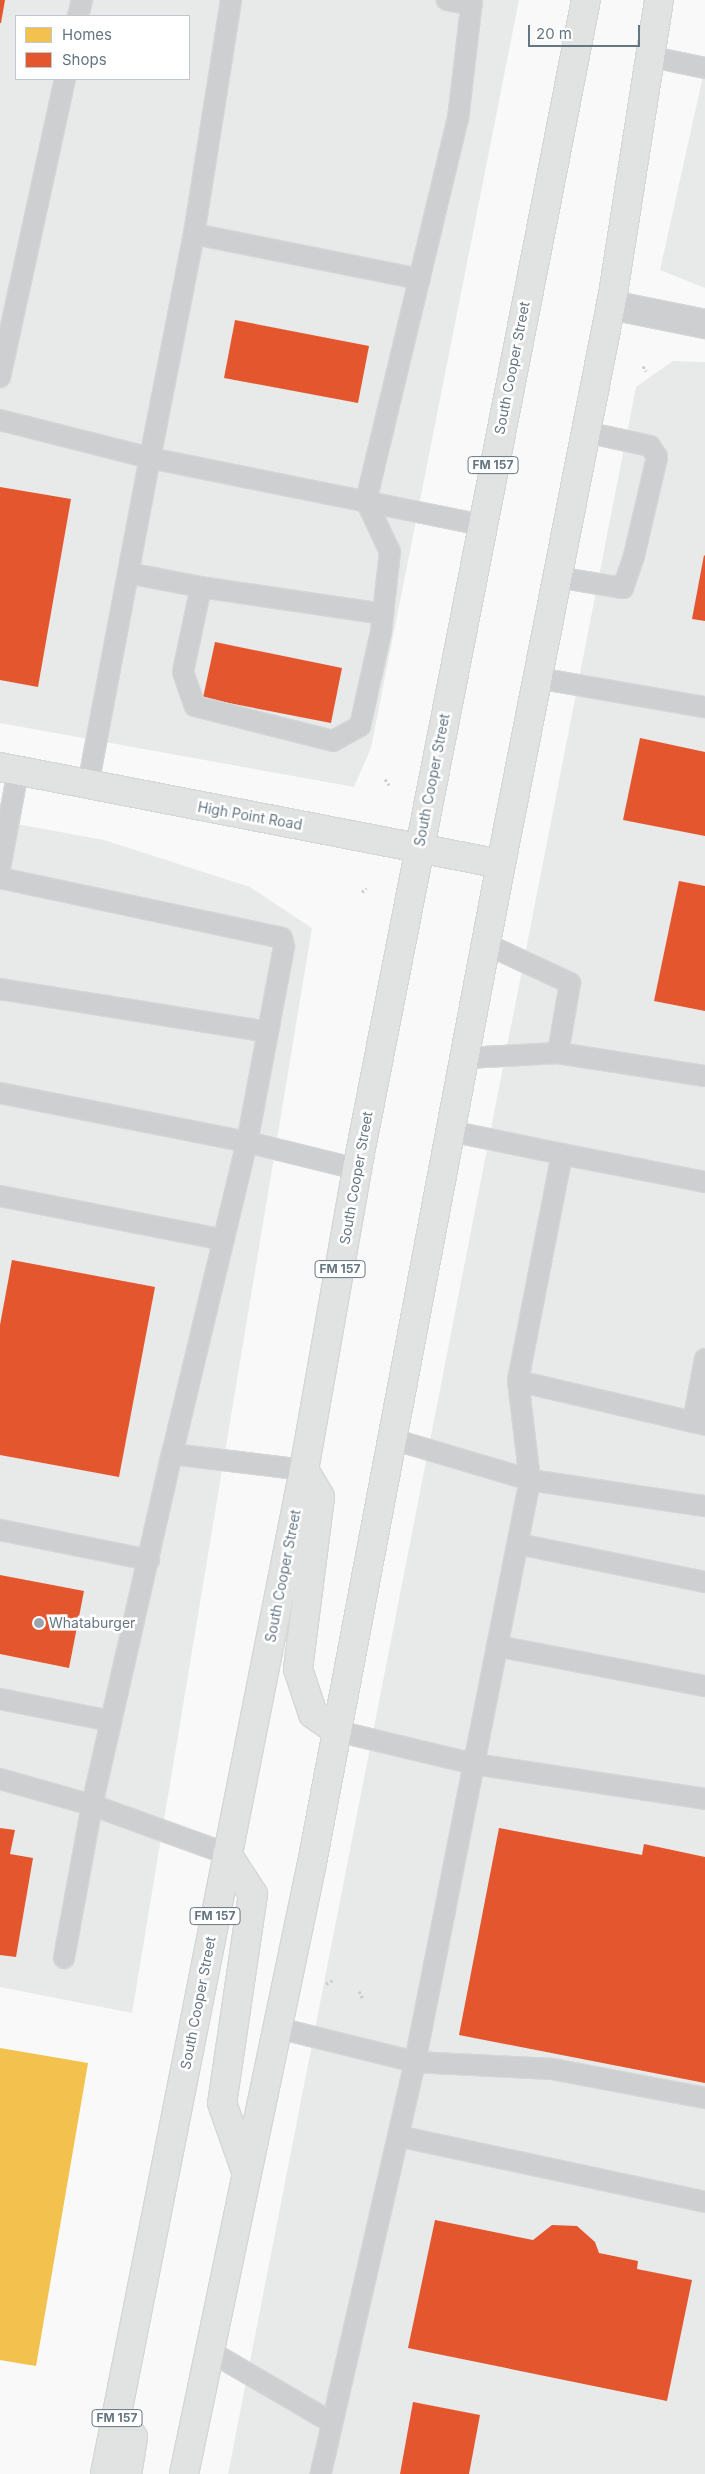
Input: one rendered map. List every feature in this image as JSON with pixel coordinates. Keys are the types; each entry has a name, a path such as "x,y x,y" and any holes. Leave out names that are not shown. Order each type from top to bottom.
{"main road":[{"name":"South Cooper Street","path":"105,2474 304,1470 357,1169 586,0"},
{"path":"184,2474 278,2028 337,1731 450,1131 466,1058 501,864 611,305 648,56 659,0"},
{"name":"High Point Road","path":"9,769 501,864"},
{"path":"304,1470 320,1497 298,1670 313,1714 337,1731"},
{"path":"227,1854 253,1894 222,2103 247,2175"},
{"path":"118,2414 133,2436 127,2474"}],"street":[{"path":"611,305 705,324"}],"lane":[{"path":"78,15 82,0"},
{"path":"88,785 194,234 231,0"},
{"path":"200,587 183,672 195,706 333,742 360,726 383,614 390,552 366,501 458,119 472,3 447,0"},
{"path":"648,56 705,68"},
{"path":"0,377 65,80"},
{"path":"194,234 420,279"},
{"path":"0,420 150,458 482,525"},
{"path":"557,577 622,588 634,556 657,457 650,446 586,432"},
{"path":"128,573 200,587 383,614"},
{"path":"538,678 705,707"},
{"path":"0,868 9,769"},
{"path":"0,878 282,938 284,947 247,1142 172,1454 92,1805 64,1958"},
{"path":"486,944 570,983 558,1053"},
{"path":"0,989 268,1032"},
{"path":"466,1058 558,1053 705,1076"},
{"path":"0,1093 247,1142 357,1169"},
{"path":"450,1131 705,1182"},
{"path":"321,2474 331,2422 416,2062 530,1480 518,1382 562,1154"},
{"path":"0,1196 224,1240"},
{"path":"518,1382 699,1424 705,1359"},
{"path":"392,1439 530,1480 705,1506"},
{"path":"172,1454 304,1470"},
{"path":"0,1530 148,1560"},
{"path":"518,1544 705,1582"},
{"path":"498,1646 705,1686"},
{"path":"0,1699 111,1721"},
{"path":"337,1731 474,1764 705,1799"},
{"path":"0,1779 92,1805 227,1854"},
{"path":"278,2028 416,2062 552,2070 705,2098"},
{"path":"398,2136 705,2202"},
{"path":"211,2352 331,2422"}],"path":[{"path":"643,366 646,371"},
{"path":"385,779 389,785"},
{"path":"362,892 367,888"},
{"path":"326,1984 333,1980"},
{"path":"359,1991 364,1999"}],"shaded area":[{"path":"0,0 519,0 371,748 354,787 0,723"},
{"path":"705,67 705,288 660,270"},
{"path":"673,361 705,362 705,2474 228,2474 636,387"},
{"path":"0,821 104,840 250,887 312,928 132,2013 0,1987"}],"building: Homes":[{"path":"0,2048 88,2063 36,2366 0,2360"}],"building: Shops":[{"path":"0,0 5,0 1,23 0,23"},
{"path":"235,320 369,346 358,403 224,378"},
{"path":"0,487 71,499 38,687 0,680"},
{"path":"705,556 705,621 692,619"},
{"path":"215,642 342,668 331,723 203,698"},
{"path":"640,738 705,752 705,836 623,820"},
{"path":"679,881 705,886 705,1011 654,1001"},
{"path":"12,1260 155,1287 119,1477 0,1455 0,1325"},
{"name":"Whataburger","path":"0,1575 84,1591 69,1668 0,1654"},
{"path":"0,1828 15,1830 10,1854 33,1858 16,1957 0,1955"},
{"path":"499,1828 642,1855 644,1844 705,1857 705,2083 459,2035"},
{"path":"435,2220 533,2240 552,2225 577,2226 595,2242 599,2253 638,2261 637,2269 692,2280 667,2401 408,2348"},
{"path":"413,2402 480,2415 469,2474 400,2474"}],"place":[{"name":"Whataburger","path":"39,1623"}]}
